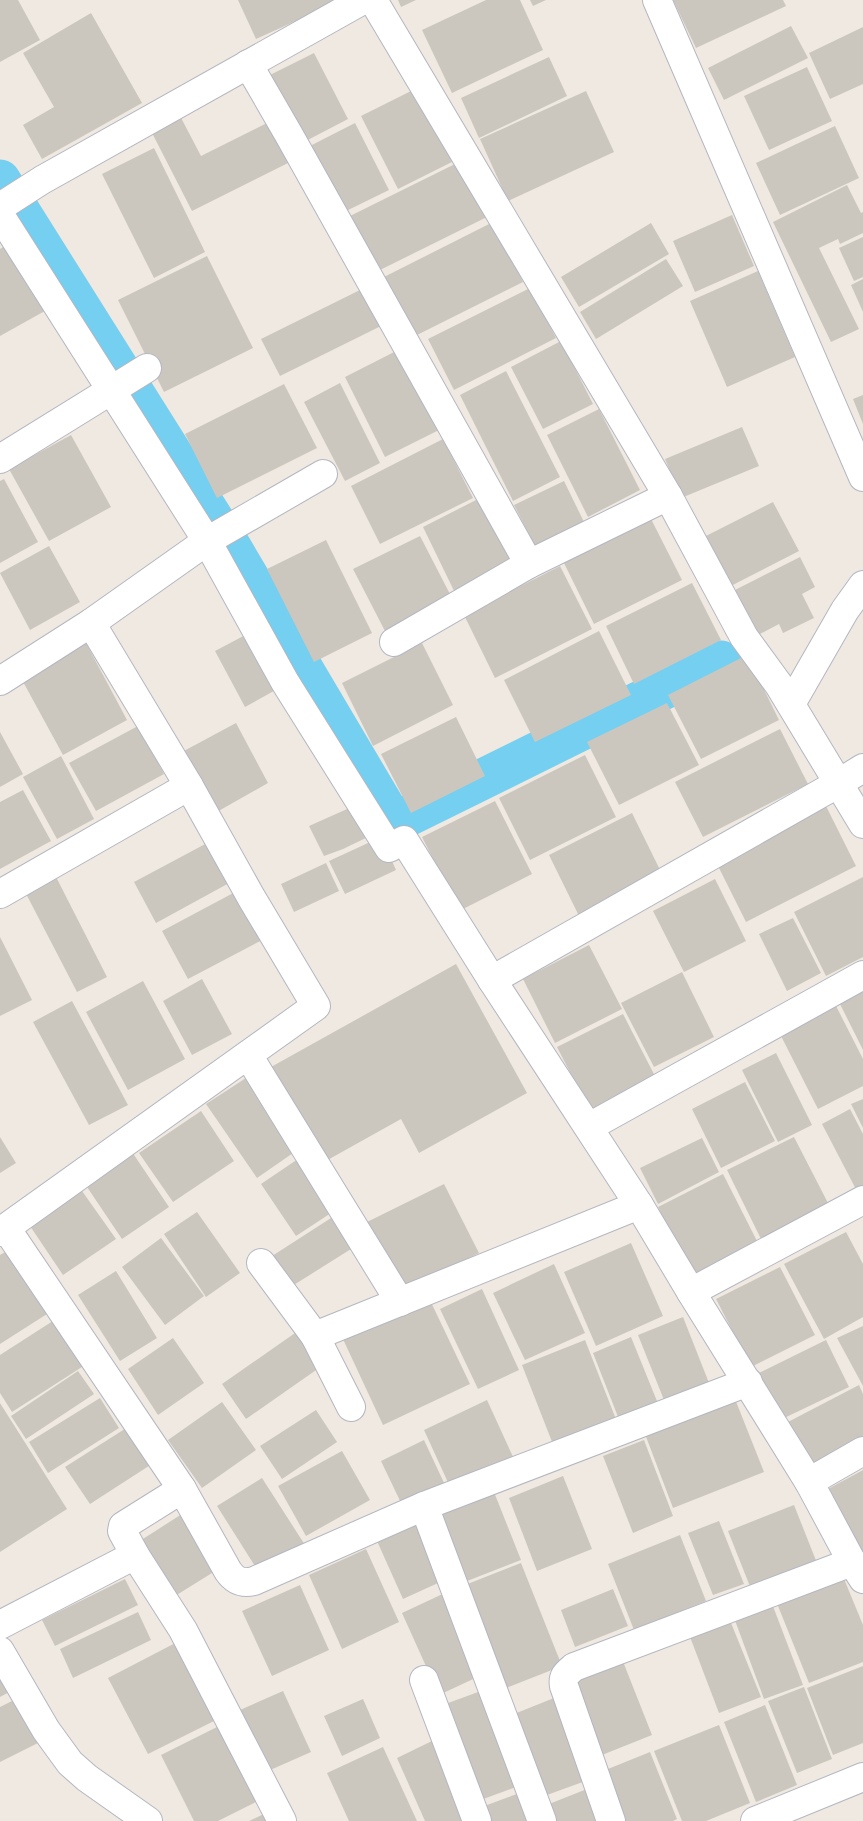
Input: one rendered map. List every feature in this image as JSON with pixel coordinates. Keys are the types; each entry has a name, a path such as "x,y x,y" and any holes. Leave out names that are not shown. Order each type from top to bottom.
{"street":[{"path":"0,207 42,180 362,0"},
{"path":"373,0 668,496 744,637 779,685 863,824"},
{"path":"657,0 863,477"},
{"path":"248,64 529,564"},
{"path":"0,215 207,540 285,682 389,848 404,840 492,980 639,1205 809,1482 858,1570 574,1667 565,1675 562,1679 564,1686 611,1821"},
{"path":"0,459 147,368"},
{"path":"0,681 91,623 207,540 323,474"},
{"path":"394,642 529,564 668,496"},
{"path":"791,704 846,610 863,585"},
{"path":"91,623 189,786 251,897 316,1006 3,1230 182,1489 228,1571 236,1581 248,1583 424,1506 748,1382"},
{"path":"492,980 863,768"},
{"path":"0,894 189,786"},
{"path":"589,1127 863,975"},
{"path":"248,1055 400,1302"},
{"path":"691,1292 863,1200"},
{"path":"315,1336 639,1205"},
{"path":"261,1263 315,1336 351,1407"},
{"path":"809,1482 863,1451"},
{"path":"182,1489 123,1526 122,1531 135,1555 183,1630 282,1821"},
{"path":"424,1506 542,1821"},
{"path":"0,1625 135,1555"},
{"path":"0,1651 46,1730 70,1764 148,1821"},
{"path":"424,1680 477,1821"},
{"path":"765,1820 863,1777"}],"building":[{"path":"0,0 18,0 40,40 0,62"},
{"path":"238,0 342,0 256,39"},
{"path":"398,0 416,0 401,7"},
{"path":"486,0 520,0 543,50 452,93 422,30"},
{"path":"530,0 546,0 533,6"},
{"path":"673,0 783,0 786,6 696,48"},
{"path":"91,13 142,103 42,159 23,125 54,107 23,53"},
{"path":"791,26 808,58 724,100 708,68"},
{"path":"863,27 863,84 830,99 809,53"},
{"path":"314,53 348,119 302,143 268,76"},
{"path":"549,57 567,96 479,138 461,98"},
{"path":"807,67 832,121 769,150 744,96"},
{"path":"415,89 452,162 398,189 361,116"},
{"path":"586,91 614,152 508,201 480,139"},
{"path":"178,112 201,156 269,122 290,162 192,211 149,127"},
{"path":"355,123 389,190 340,214 306,148"},
{"path":"835,126 859,178 780,215 756,163"},
{"path":"154,148 205,252 154,278 102,174"},
{"path":"461,161 489,216 378,271 350,216"},
{"path":"847,185 861,213 863,212 863,233 840,244 838,239 819,248 859,329 831,342 773,222"},
{"path":"732,215 754,266 695,292 673,241"},
{"path":"493,222 523,282 415,336 384,277"},
{"path":"651,223 669,254 579,307 561,277"},
{"path":"863,237 863,277 854,281 839,248"},
{"path":"8,244 52,307 0,336 0,249"},
{"path":"207,256 253,348 164,392 118,300"},
{"path":"666,259 683,286 596,339 580,312"},
{"path":"758,271 795,357 727,387 690,301"},
{"path":"863,279 863,312 851,285"},
{"path":"530,288 556,338 454,390 428,339"},
{"path":"362,289 381,326 280,376 261,339"},
{"path":"561,341 593,404 543,429 511,367"},
{"path":"402,348 443,428 385,457 345,377"},
{"path":"506,371 560,477 513,501 460,395"},
{"path":"340,383 380,463 345,481 304,402"},
{"path":"284,384 317,448 217,498 185,434"},
{"path":"863,395 863,424 853,399"},
{"path":"599,409 640,490 588,517 547,435"},
{"path":"742,427 759,466 681,498 665,459"},
{"path":"71,435 111,507 49,541 9,469"},
{"path":"443,439 473,498 380,544 351,486"},
{"path":"4,479 38,542 0,563 0,481"},
{"path":"564,481 584,522 535,546 514,505"},
{"path":"480,498 516,567 457,597 423,527"},
{"path":"773,502 799,551 725,589 700,539"},
{"path":"650,517 682,580 594,624 563,561"},
{"path":"420,536 453,600 386,633 353,569"},
{"path":"326,540 372,633 314,662 267,569"},
{"path":"49,546 80,602 30,630 0,573"},
{"path":"800,557 815,587 802,594 814,618 783,633 779,624 758,635 735,590"},
{"path":"560,566 592,629 495,678 464,615"},
{"path":"692,583 721,640 634,684 606,626"},
{"path":"599,631 631,695 535,742 504,680"},
{"path":"251,632 281,687 245,707 215,651"},
{"path":"86,643 127,720 63,755 21,678"},
{"path":"422,643 453,705 373,746 342,683"},
{"path":"747,655 779,720 701,759 668,695"},
{"path":"667,703 699,765 619,805 587,742"},
{"path":"456,717 485,776 411,813 381,754"},
{"path":"236,723 268,783 215,813 182,752"},
{"path":"138,726 164,774 96,811 69,763"},
{"path":"780,729 808,784 703,837 675,782"},
{"path":"0,732 23,774 0,787"},
{"path":"585,755 616,817 530,860 499,798"},
{"path":"61,756 94,819 57,839 23,777"},
{"path":"23,790 51,841 0,869 0,802"},
{"path":"495,801 532,874 459,911 422,837"},
{"path":"356,805 370,836 324,856 309,826"},
{"path":"826,806 856,866 746,922 716,862"},
{"path":"632,813 662,874 579,916 549,855"},
{"path":"381,837 396,870 345,894 329,861"},
{"path":"209,842 231,882 156,923 134,882"},
{"path":"326,863 339,891 294,912 281,884"},
{"path":"53,871 107,977 77,992 22,886"},
{"path":"863,877 863,957 826,976 794,912"},
{"path":"715,879 746,941 684,972 653,911"},
{"path":"237,891 264,939 188,979 162,931"},
{"path":"793,918 821,973 787,991 759,934"},
{"path":"0,937 32,1000 0,1016"},
{"path":"589,945 622,1009 555,1043 523,979"},
{"path":"456,964 527,1093 419,1153 401,1119 324,1162 271,1067"},
{"path":"682,972 714,1037 654,1067 621,1003"},
{"path":"202,979 232,1034 192,1055 163,1001"},
{"path":"143,981 185,1059 128,1090 86,1012"},
{"path":"863,987 863,1050 838,1000"},
{"path":"72,1001 128,1105 89,1125 33,1022"},
{"path":"834,1002 863,1059 863,1086 818,1109 778,1030"},
{"path":"623,1014 657,1080 591,1113 557,1047"},
{"path":"776,1053 812,1125 778,1142 742,1070"},
{"path":"246,1078 296,1151 257,1178 206,1104"},
{"path":"745,1082 775,1141 721,1168 692,1109"},
{"path":"863,1099 863,1128 851,1104"},
{"path":"850,1109 863,1134 863,1195 860,1197 822,1124"},
{"path":"201,1111 234,1161 173,1202 139,1153"},
{"path":"0,1137 16,1163 0,1173"},
{"path":"794,1137 829,1205 761,1239 727,1170"},
{"path":"702,1138 719,1172 658,1204 640,1168"},
{"path":"128,1146 169,1207 122,1239 81,1178"},
{"path":"298,1159 334,1211 296,1236 261,1184"},
{"path":"723,1174 759,1245 693,1279 658,1207"},
{"path":"444,1184 479,1253 401,1291 367,1222"},
{"path":"82,1191 116,1239 63,1275 30,1226"},
{"path":"197,1212 240,1273 206,1297 164,1234"},
{"path":"331,1218 351,1249 289,1288 269,1258"},
{"path":"846,1232 863,1264 863,1317 824,1339 784,1264"},
{"path":"161,1238 204,1296 165,1325 122,1267"},
{"path":"631,1243 663,1316 596,1346 564,1272"},
{"path":"7,1251 47,1314 0,1344 0,1255"},
{"path":"554,1264 585,1333 525,1360 493,1293"},
{"path":"780,1267 815,1335 751,1367 716,1299"},
{"path":"116,1271 157,1338 120,1361 78,1295"},
{"path":"482,1289 519,1370 478,1389 440,1309"},
{"path":"428,1296 470,1384 383,1425 342,1337"},
{"path":"683,1317 711,1388 666,1405 638,1335"},
{"path":"56,1319 85,1365 12,1412 0,1393 0,1355"},
{"path":"863,1326 863,1386 837,1338"},
{"path":"295,1333 319,1368 246,1419 222,1384"},
{"path":"631,1337 661,1411 622,1427 593,1353"},
{"path":"173,1338 204,1383 158,1415 128,1369"},
{"path":"585,1340 619,1427 556,1452 522,1365"},
{"path":"826,1340 849,1387 780,1420 757,1374"},
{"path":"78,1371 94,1394 26,1439 11,1416"},
{"path":"859,1385 863,1394 863,1443 811,1470 786,1423"},
{"path":"100,1398 119,1428 48,1473 29,1442"},
{"path":"735,1399 764,1472 673,1508 645,1434"},
{"path":"487,1400 514,1459 451,1489 424,1430"},
{"path":"222,1402 256,1450 202,1488 168,1440"},
{"path":"0,1403 67,1509 0,1552"},
{"path":"316,1410 337,1442 282,1479 260,1446"},
{"path":"131,1425 155,1462 90,1504 65,1467"},
{"path":"424,1440 445,1485 402,1505 381,1461"},
{"path":"644,1440 673,1516 633,1533 603,1456"},
{"path":"342,1451 370,1500 306,1536 278,1486"},
{"path":"863,1470 863,1554 828,1489"},
{"path":"563,1476 592,1549 537,1571 509,1498"},
{"path":"262,1478 305,1545 260,1574 217,1506"},
{"path":"494,1492 521,1560 462,1583 435,1515"},
{"path":"794,1505 817,1563 751,1589 728,1531"},
{"path":"185,1512 220,1568 167,1601 132,1546"},
{"path":"423,1520 449,1578 403,1599 377,1541"},
{"path":"719,1521 744,1584 713,1595 688,1533"},
{"path":"680,1535 706,1601 634,1630 608,1564"},
{"path":"366,1549 399,1622 342,1649 309,1575"},
{"path":"521,1563 562,1666 506,1688 465,1585"},
{"path":"842,1574 863,1625 863,1662 809,1683 776,1601"},
{"path":"125,1579 138,1605 55,1646 42,1620"},
{"path":"300,1585 329,1650 272,1676 242,1611"},
{"path":"613,1589 628,1626 575,1647 561,1610"},
{"path":"449,1591 486,1673 439,1695 402,1613"},
{"path":"771,1601 803,1685 764,1699 733,1615"},
{"path":"138,1612 151,1640 73,1678 60,1649"},
{"path":"727,1613 761,1697 719,1713 687,1629"},
{"path":"183,1639 222,1717 148,1754 108,1678"},
{"path":"0,1659 15,1689 0,1697"},
{"path":"622,1659 652,1735 597,1757 567,1681"},
{"path":"863,1666 863,1743 833,1755 807,1688"},
{"path":"804,1687 832,1759 797,1773 768,1701"},
{"path":"489,1688 524,1784 475,1802 440,1706"},
{"path":"283,1691 311,1752 268,1771 240,1710"},
{"path":"24,1695 46,1739 0,1762 0,1707"},
{"path":"559,1696 591,1779 547,1795 514,1714"},
{"path":"363,1699 380,1738 342,1756 324,1716"},
{"path":"765,1705 797,1785 756,1802 724,1722"},
{"path":"221,1725 260,1800 218,1821 194,1821 161,1755"},
{"path":"719,1725 750,1803 706,1821 682,1821 654,1751"},
{"path":"432,1741 469,1821 425,1821 397,1758"},
{"path":"383,1747 417,1821 349,1821 327,1773"},
{"path":"650,1752 677,1819 673,1821 617,1821 598,1773"},
{"path":"592,1787 605,1821 550,1821 544,1806"},
{"path":"522,1792 532,1821 484,1821 479,1808"},
{"path":"266,1813 270,1821 249,1821"}],"waterway":[{"path":"0,180 232,549 394,823 721,661"}]}
